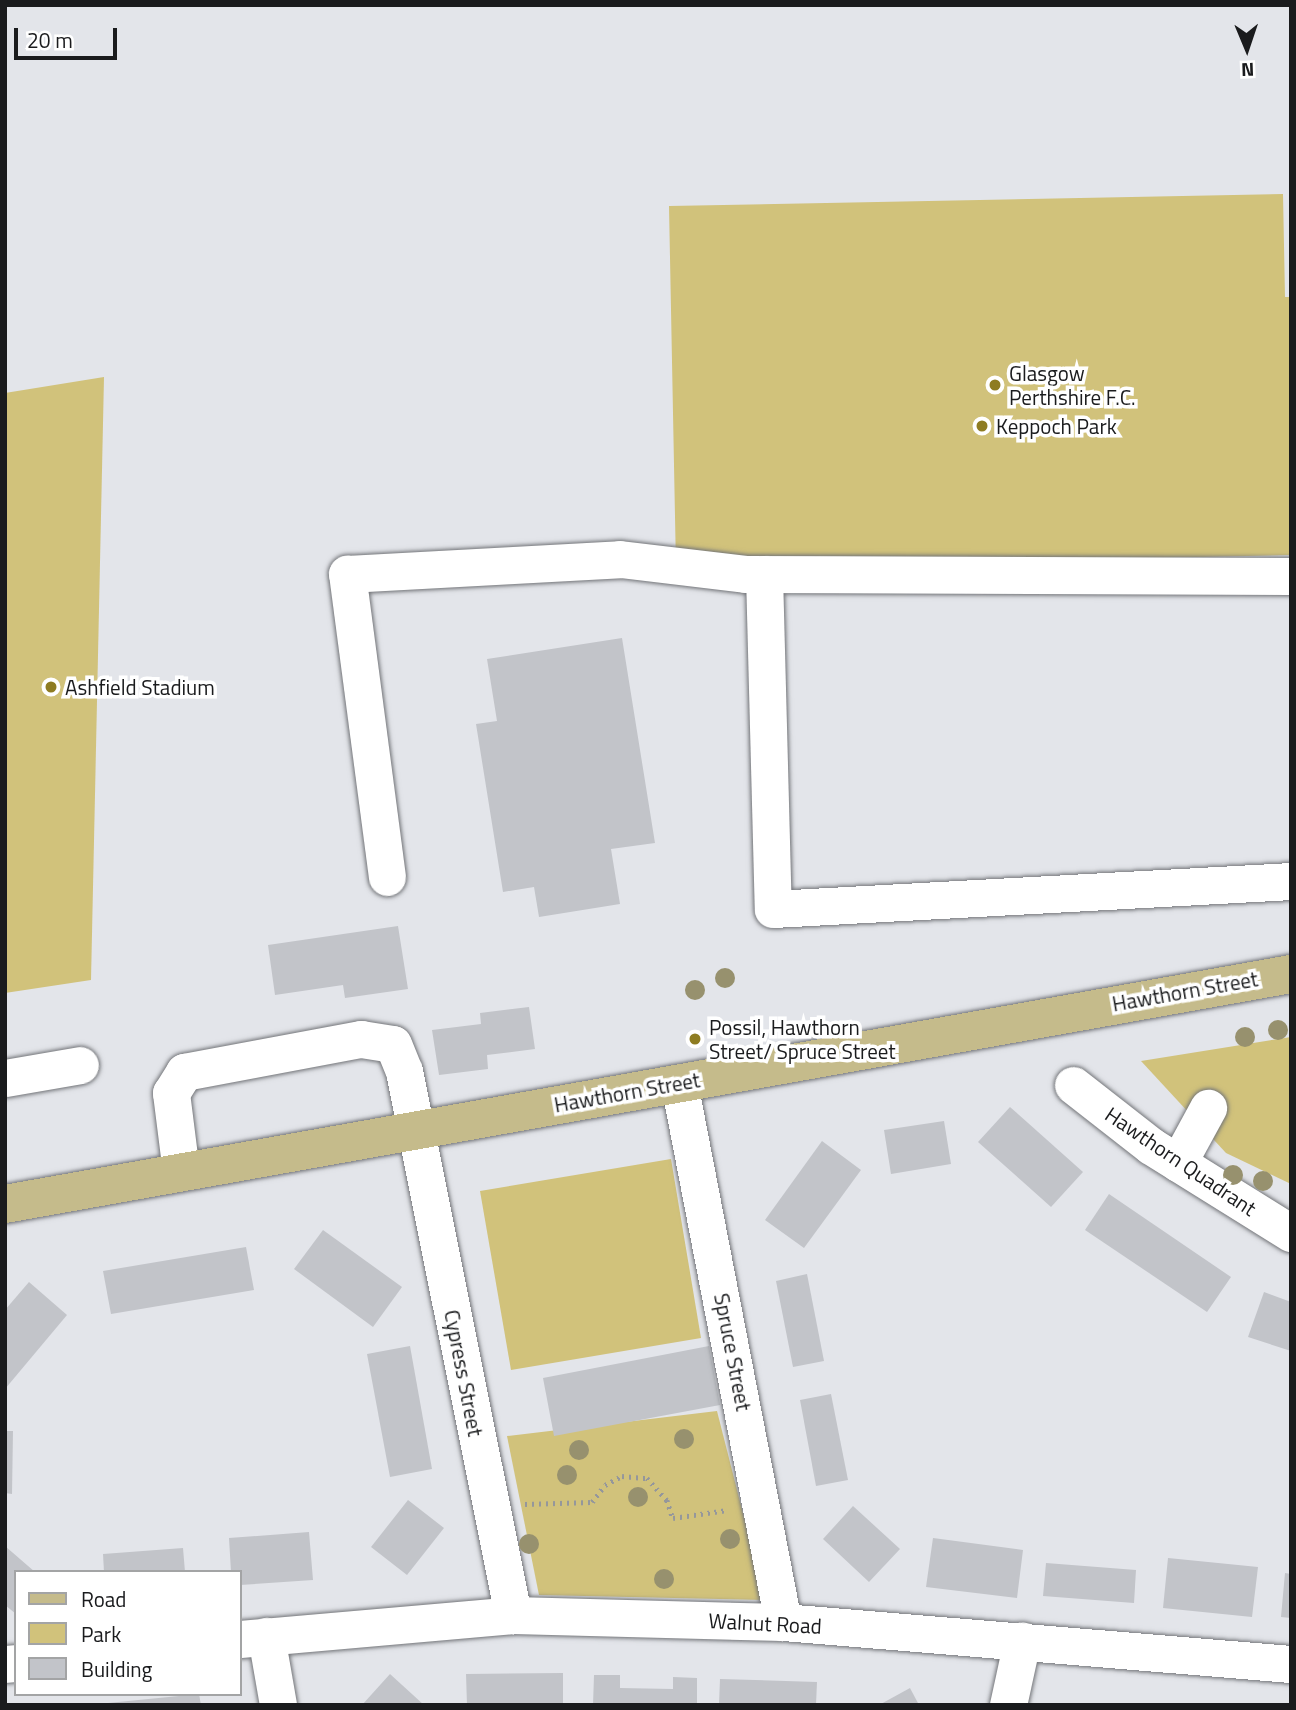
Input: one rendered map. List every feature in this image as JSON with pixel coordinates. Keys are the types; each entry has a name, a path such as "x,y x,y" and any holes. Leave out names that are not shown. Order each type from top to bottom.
{"main road":[{"name":"Hawthorn Street","path":"5,1204 1291,974"}],"street":[{"path":"387,877 346,575 620,559 764,574 1291,576"},
{"path":"764,574 774,909 1291,881"},
{"name":"Cypress Street","path":"180,1172 171,1093 184,1072 347,1041 372,1038 393,1044 404,1071 513,1615"},
{"path":"5,1078 80,1065"},
{"name":"Spruce Street","path":"679,1083 763,1504 783,1622"},
{"name":"Hawthorn Quadrant","path":"1073,1085 1178,1163 1291,1233"},
{"path":"1178,1163 1208,1108"},
{"name":"Walnut Road","path":"253,1637 513,1615 783,1622 1291,1664"},
{"path":"253,1637 278,1705"},
{"path":"1008,1705 1022,1641"}],"path":[{"path":"491,1505 592,1502 605,1485 622,1476 647,1478 667,1500 673,1518 763,1504"}],"green space":[{"name":"Keppoch Park","path":"1283,194 1285,297 1291,297 1291,555 676,568 669,206"},
{"name":"Ashfield Stadium","path":"104,377 91,980 5,993 5,393"},
{"path":"1291,1037 1291,1184 1226,1153 1141,1061"},
{"path":"671,1159 701,1338 511,1370 480,1191"},
{"path":"717,1411 765,1600 539,1595 507,1436"}],"building":[{"path":"622,638 655,843 611,849 620,904 539,917 534,887 503,892 476,724 497,721 487,659"},
{"path":"398,926 408,989 345,998 343,985 275,995 268,945"},
{"path":"529,1007 535,1049 487,1055 488,1069 439,1075 432,1030 481,1024 480,1013"},
{"path":"1010,1107 1083,1172 1051,1207 978,1142"},
{"path":"944,1121 951,1164 891,1174 884,1130"},
{"path":"822,1141 861,1170 804,1248 765,1220"},
{"path":"1109,1194 1231,1277 1207,1312 1085,1230"},
{"path":"323,1230 402,1287 373,1327 294,1269"},
{"path":"246,1247 254,1290 111,1314 103,1271"},
{"path":"807,1274 824,1361 793,1367 776,1281"},
{"path":"29,1282 67,1315 5,1389 5,1310"},
{"path":"1264,1292 1291,1302 1291,1351 1248,1337"},
{"path":"410,1346 432,1469 390,1477 367,1354"},
{"path":"709,1346 720,1405 554,1436 543,1378"},
{"path":"831,1394 848,1480 816,1486 800,1400"},
{"path":"5,1431 13,1431 12,1494 5,1493"},
{"path":"408,1500 444,1528 407,1575 371,1547"},
{"path":"853,1506 900,1549 869,1582 823,1539"},
{"path":"309,1532 313,1580 242,1585 242,1570 231,1570 229,1538"},
{"path":"933,1538 1023,1550 1017,1598 926,1587"},
{"path":"5,1546 33,1570 14,1570 14,1612 5,1605"},
{"path":"183,1548 185,1570 104,1570 103,1554"},
{"path":"1168,1558 1258,1567 1252,1617 1163,1608"},
{"path":"1046,1563 1136,1570 1134,1603 1043,1596"},
{"path":"1285,1573 1291,1574 1291,1618 1281,1617"},
{"path":"563,1673 563,1705 467,1705 466,1674"},
{"path":"390,1674 424,1705 362,1705"},
{"path":"594,1675 620,1675 620,1688 673,1689 673,1677 697,1678 697,1705 593,1705"},
{"path":"720,1679 817,1682 816,1705 719,1705"},
{"path":"910,1688 919,1705 879,1705"},
{"path":"199,1696 201,1705 108,1705"}],"place":[{"name":"Glasgow Perthshire F.C.","path":"995,385"},
{"name":"Keppoch Park","path":"982,426"},
{"name":"Ashfield Stadium","path":"51,687"},
{"name":"Possil, Hawthorn Street/ Spruce Street","path":"695,1039"}]}
